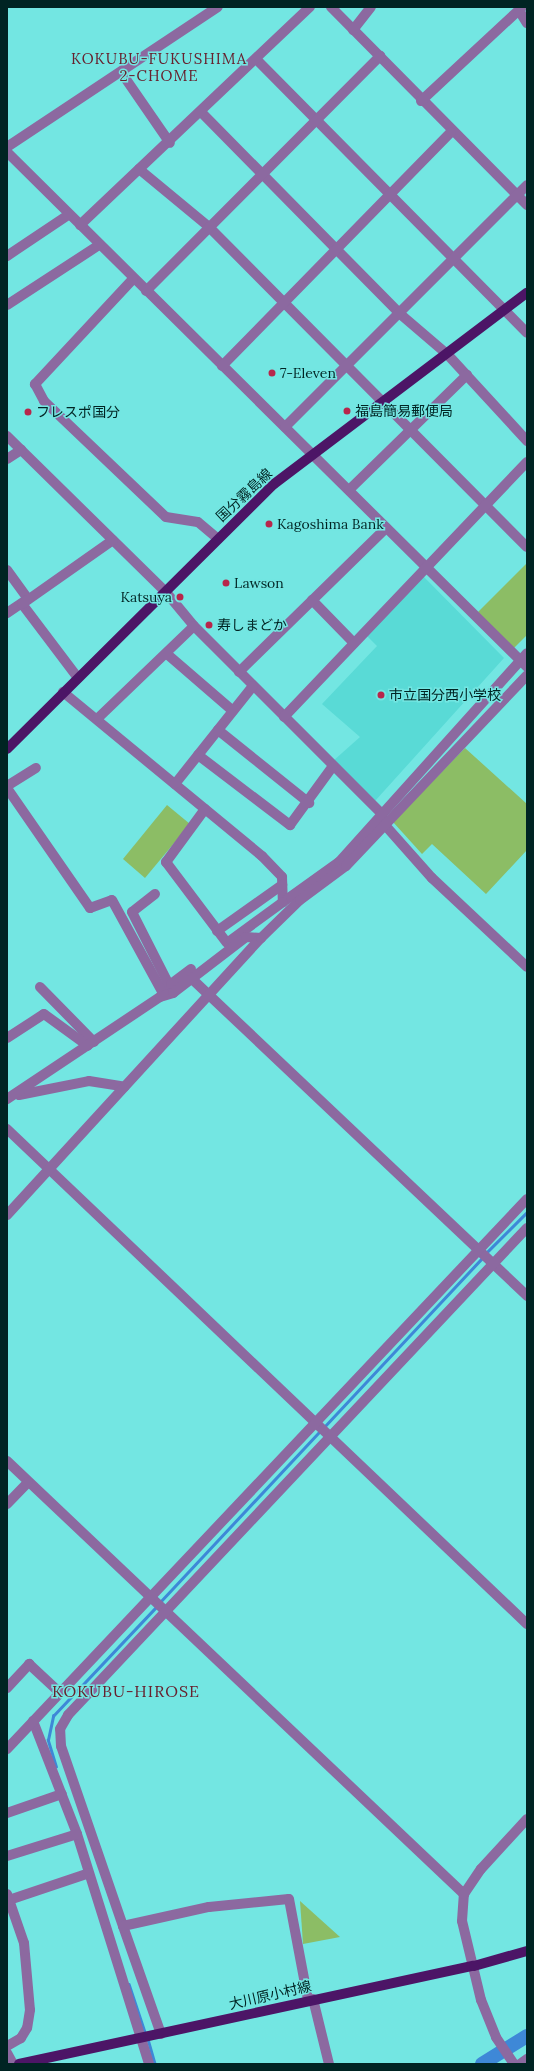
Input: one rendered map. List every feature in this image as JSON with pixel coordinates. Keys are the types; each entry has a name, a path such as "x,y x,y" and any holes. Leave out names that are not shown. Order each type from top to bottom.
{"main road":[{"name":"国分霧島線","path":"7,749 218,539 311,454 448,355 527,293"},
{"name":"大川原小村線","path":"19,2064 144,2038 310,1998 474,1966 527,1950"}],"street":[{"path":"7,147 218,7"},
{"path":"80,225 138,170 170,143 310,7"},
{"path":"331,7 380,56 451,132 527,205"},
{"path":"353,30 371,7"},
{"path":"421,101 521,9 527,23"},
{"path":"146,291 208,227 265,174 380,56"},
{"path":"256,59 317,119 451,259 527,333"},
{"path":"121,72 170,143"},
{"path":"202,112 265,174 335,249 399,313 448,355 527,440"},
{"path":"222,366 451,132"},
{"path":"7,152 68,215 80,225 133,279 349,490 523,664"},
{"path":"138,170 208,227 527,547"},
{"path":"285,427 516,194 527,185"},
{"path":"7,256 68,215"},
{"path":"7,305 99,245"},
{"path":"133,279 35,384 44,401 166,517 198,522 218,539"},
{"path":"349,490 410,428 467,375"},
{"path":"7,436 165,591 194,626 381,814 384,824 432,878 527,967"},
{"path":"7,459 21,450"},
{"path":"284,717 425,567 486,507 527,462"},
{"path":"239,672 386,528"},
{"path":"7,613 112,540"},
{"path":"7,570 28,599"},
{"path":"28,599 22,604 78,678"},
{"path":"312,600 354,643"},
{"path":"97,719 167,654 194,626"},
{"path":"7,1215 125,1087 210,998 298,897 339,862 381,814 523,664 527,653"},
{"path":"167,654 233,711"},
{"path":"7,1099 169,991 191,978 283,902 298,897 346,866 384,824 527,675"},
{"path":"175,784 253,686"},
{"path":"63,692 262,856 282,877 283,902"},
{"path":"218,730 309,803"},
{"path":"198,755 290,825 309,803 333,766"},
{"path":"36,768 7,787 90,908 112,900 169,991"},
{"path":"205,809 166,862 227,943"},
{"path":"217,931 282,885"},
{"path":"155,894 132,912 169,991"},
{"path":"169,991 227,943 244,934 261,938"},
{"path":"191,978 210,998 527,1296"},
{"path":"40,987 91,1044"},
{"path":"7,1038 44,1014 91,1044"},
{"path":"7,1099 89,1081 125,1087"},
{"path":"7,1129 527,1624"},
{"path":"7,1749 59,1692 154,1599 318,1426 480,1252 527,1199"},
{"path":"160,2034 61,1746 60,1729 68,1715 492,1262 527,1228"},
{"path":"7,1461 464,1894"},
{"path":"7,1504 28,1482"},
{"path":"7,1688 29,1664 59,1692"},
{"path":"33,1721 77,1834 144,2038 149,2064"},
{"path":"7,1813 62,1794"},
{"path":"527,1819 481,1869 464,1894 462,1921 496,2037 516,2064 527,2059"},
{"path":"7,1856 77,1834"},
{"path":"7,2046 21,2038 27,2028 30,2010 24,1943 8,1897 89,1873"},
{"path":"123,1926 210,1907 289,1899 310,1998 328,2064"},
{"path":"7,2053 13,2064"}],"shaded area":[{"path":"423,576 504,658 375,801 333,761 360,737 322,704 377,646 365,634"}],"green space":[{"path":"527,563 527,635 510,652 474,616"},
{"path":"465,748 527,804 527,850 486,894 432,844 422,854 393,822"},
{"path":"167,805 190,824 145,878 123,859"},
{"path":"300,1901 340,1937 303,1944"}],"waterway":[{"path":"485,1254 527,1212"},
{"path":"324,1427 482,1258"},
{"path":"160,1602 321,1430"},
{"path":"56,1767 48,1740 53,1716 157,1606"},
{"path":"129,1984 146,2035"},
{"path":"482,2064 527,2036"},
{"path":"148,2039 155,2064"}],"place":[{"name":"7-Eleven","path":"272,373"},
{"name":"福島簡易郵便局","path":"347,411"},
{"name":"フレスポ国分","path":"28,412"},
{"name":"Kagoshima Bank","path":"269,524"},
{"name":"Lawson","path":"226,583"},
{"name":"Katsuya","path":"180,597"},
{"name":"寿しまどか","path":"209,625"},
{"name":"市立国分西小学校","path":"381,695"}],"district":[{"name":"KOKUBU-FUKUSHIMA 2-CHOME","path":"159,66"},
{"name":"KOKUBU-HIROSE","path":"126,1691"}]}
